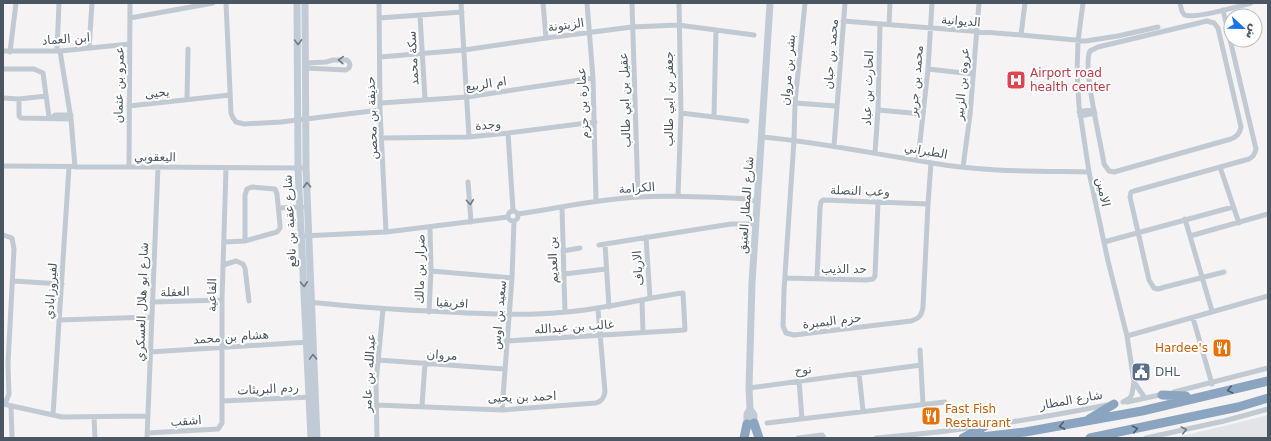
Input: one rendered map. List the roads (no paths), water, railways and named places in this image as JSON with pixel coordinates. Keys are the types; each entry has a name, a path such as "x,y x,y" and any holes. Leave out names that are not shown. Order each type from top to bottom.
{"highway":[{"name":"شارع المطار","path":"972,438 1025,432 1142,411 1268,382"},
{"path":"1162,395 1200,397"},
{"path":"1095,438 1238,407 1268,398"},
{"path":"1086,421 1097,413 1118,403"},
{"path":"744,438 751,424"},
{"path":"751,424 759,438"},
{"path":"963,438 985,426"}],"street":[{"path":"10,52 16,3"},
{"name":"لفيروزابادي","path":"53,415 59,320 72,167 71,117 58,51 59,3"},
{"path":"89,48 92,3"},
{"name":"عمرو بن عثمان","path":"129,167 130,3"},
{"path":"130,18 213,3"},
{"path":"226,3 230,96 233,118 240,123 302,120 380,110"},
{"name":"شارع عقبة بن نافع","path":"297,3 302,120 306,168 304,207"},
{"name":"شارع عقبة بن نافع","path":"305,3 305,65 298,168 304,207 312,397 317,438"},
{"name":"حذيفة بن محصن","path":"379,3 380,110 386,232"},
{"path":"461,3 469,137"},
{"path":"543,3 546,38"},
{"name":"عمارة بن حزم","path":"587,3 593,78 596,201"},
{"name":"عقيل بن ابي طالب","path":"632,3 638,197"},
{"name":"جعفر بن ابي طالب","path":"678,196 681,113 678,25 679,3"},
{"name":"شارع المطار العتيق","path":"748,438 754,415 750,409 749,388 752,283 770,3"},
{"name":"بشر بن مروان","path":"794,140 795,103 805,3"},
{"name":"محمد بن حبان","path":"834,146 845,3"},
{"path":"889,25 890,3"},
{"name":"محمد بن جرير","path":"918,160 928,69 932,3"},
{"name":"عروة بن الزبير","path":"963,167 979,3"},
{"path":"1021,35 1025,3"},
{"name":"الامين","path":"1083,3 1078,41 1077,78 1080,114 1089,172 1108,261 1127,336 1134,382 1145,398"},
{"path":"1180,3 1183,13 1187,15 1223,10"},
{"path":"1231,8 1251,3"},
{"path":"379,18 462,12"},
{"name":"سكة محمد","path":"420,15 425,99"},
{"name":"الديوانية","path":"843,21 1078,41 1097,41 1158,27"},
{"path":"1207,21 1216,25 1220,35 1240,125 1239,133 1234,138 1111,172 1105,167 1090,84 1089,54 1095,48 1207,21"},
{"name":"الحارث بن عباد","path":"875,152 878,110 880,24"},
{"name":"الزيتونة","path":"380,58 464,50 632,27 678,25 754,35"},
{"path":"714,116 716,30"},
{"name":"ابن العماد","path":"3,51 58,51 130,44"},
{"path":"1224,272 1154,288 1149,280 1130,197 1132,191 1220,167 1252,157 1256,153 1232,48"},
{"name":"يحيى","path":"187,100 188,49"},
{"path":"333,60 345,60 348,61 350,65 346,70 305,65 333,60"},
{"path":"3,69 34,69 41,71 44,76 46,96 51,118"},
{"path":"928,69 973,74"},
{"name":"ام الربيع","path":"381,102 466,97 593,78"},
{"path":"3,98 19,99 46,96"},
{"name":"يحيى","path":"129,106 230,96"},
{"path":"19,99 19,116 21,118 71,117"},
{"name":"محمد بن حبان","path":"795,103 836,106"},
{"path":"878,110 923,114"},
{"path":"1080,114 1095,111"},
{"path":"681,113 747,121"},
{"name":"وجدة","path":"382,138 469,137 595,122"},
{"path":"1240,125 1250,123"},
{"path":"508,133 513,210 518,214 516,220 514,221 511,221 508,217"},
{"name":"الطبراني","path":"762,137 794,140 875,152 931,163 963,167 1009,171 1089,172"},
{"name":"حزم البمبرة","path":"794,140 783,326 789,335 794,336 916,320 920,316 922,312 931,163"},
{"name":"اليعقوبي","path":"3,166 306,168"},
{"name":"شارع ابو هلال العسكري","path":"147,436 158,167"},
{"path":"1220,167 1239,223"},
{"name":"القاعية","path":"222,423 222,300 226,168"},
{"path":"468,182 471,222"},
{"path":"224,242 245,241 277,232 280,228 279,208 275,189 252,187 247,189 245,195 245,241"},
{"name":"الكرامة","path":"518,214 596,201 638,197 678,196 749,199 757,202"},
{"name":"وعب النصلة","path":"817,279 821,202 823,200 928,204"},
{"name":"حد الذيب","path":"785,278 873,279 875,276 878,202"},
{"path":"279,208 304,207"},
{"name":"بن العديم","path":"562,207 565,312"},
{"path":"1104,242 1233,207"},
{"path":"508,217 510,211 513,210"},
{"path":"1190,236 1268,214"},
{"path":"306,236 386,232 508,217"},
{"path":"1185,219 1201,278 1212,311"},
{"name":"سعيد بن اوس","path":"502,410 506,341 512,278 514,221"},
{"path":"609,307 606,269 602,244 730,224 756,224"},
{"name":"ضرار بن مالك","path":"429,312 431,271 430,227"},
{"path":"3,235 12,238 14,242 13,280 6,364 8,394 4,404 53,415 94,417 148,416"},
{"name":"الارياف","path":"646,237 650,298"},
{"path":"563,251 580,248"},
{"path":"223,265 236,260 243,264 245,268 249,301"},
{"path":"564,274 606,269"},
{"path":"431,271 512,278"},
{"path":"13,280 62,284"},
{"name":"افريقيا","path":"309,302 429,312 509,315 598,309 683,293"},
{"name":"غالب بن عبدالله","path":"506,341 685,330 683,293"},
{"path":"1127,336 1268,296"},
{"name":"العقلة","path":"152,302 222,300"},
{"path":"642,301 644,332"},
{"name":"عبدالله بن عامر","path":"377,438 376,404 378,360 383,309"},
{"path":"598,309 600,335"},
{"path":"59,320 152,316"},
{"path":"1193,318 1212,384"},
{"name":"احمد بن يحيى","path":"376,404 502,410 600,402 603,399 605,392 600,335"},
{"name":"هشام بن محمد","path":"150,352 309,342"},
{"path":"920,350 923,404"},
{"name":"مروان","path":"378,360 504,369"},
{"path":"422,406 425,364"},
{"name":"نوح","path":"749,388 799,380 921,365"},
{"name":"شارع المطار","path":"876,438 916,435 985,426 1059,414 1212,384 1268,368"},
{"path":"859,373 863,411"},
{"path":"799,380 802,419"},
{"path":"1118,403 1130,398 1134,382"},
{"name":"شارع عقبة بن نافع","path":"311,438 312,397"},
{"name":"ردم البريثات","path":"222,401 312,397"},
{"path":"767,423 945,402"},
{"path":"11,406 12,438"},
{"path":"1146,438 1268,409"},
{"path":"94,417 95,438"},
{"name":"اشقب","path":"147,436 218,429 222,423"},
{"name":"شارع المطار العتيق","path":"751,424 755,438"},
{"path":"798,438 822,435 824,438"}],"place":[{"name":"Airport road health center","path":"1016,80"},
{"name":"Hardee's","path":"1222,348"},
{"name":"DHL","path":"1141,372"},
{"name":"Fast Fish Restaurant","path":"931,416"}]}
